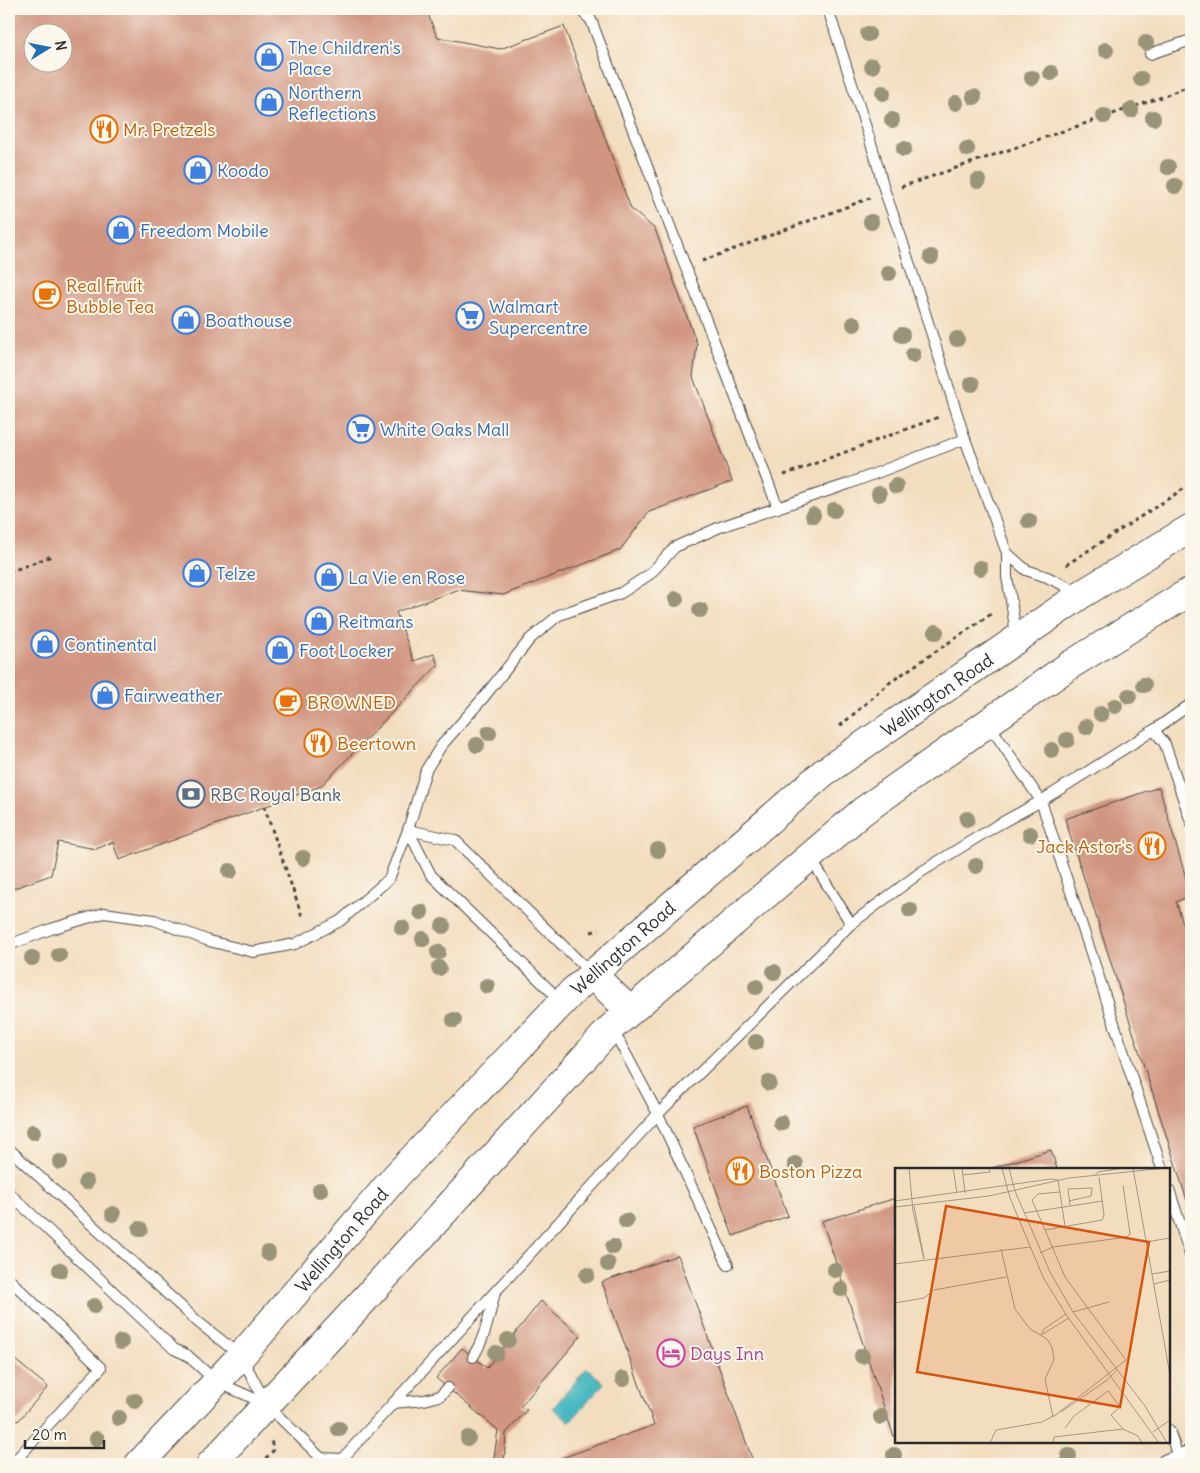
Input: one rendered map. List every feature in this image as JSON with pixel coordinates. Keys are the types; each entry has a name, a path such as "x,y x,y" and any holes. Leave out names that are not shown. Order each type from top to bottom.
{"main road":[{"name":"Wellington Road","path":"139,1464 241,1356 397,1175 562,1002 592,974 824,773 1082,594 1191,528"},
{"path":"211,1464 621,1019 863,811 1070,665 1191,591"},
{"path":"592,974 621,1019"}],"lane":[{"path":"580,9 591,20 778,508"},
{"path":"828,9 965,439 1007,553 1007,577 1012,600 1016,640"},
{"path":"1150,54 1191,40"},
{"path":"9,945 51,929 104,913 154,920 210,941 253,952 295,944 340,921 389,879 408,830 426,770 442,746 530,639 559,615 621,593 650,574 675,547 720,528 848,484 965,439"},
{"path":"1007,553 1026,570 1047,577 1082,594"},
{"path":"9,1149 198,1322 241,1356 267,1405 320,1458 342,1459 658,1114 851,924 921,872 994,827 1041,801 1154,730 1191,704"},
{"path":"988,723 1041,801 1162,1168"},
{"path":"1154,730 1165,744 1191,822"},
{"path":"408,830 455,840 592,974"},
{"path":"408,830 432,875 562,1002"},
{"path":"810,856 851,924"},
{"path":"621,1019 658,1114 728,1265"},
{"path":"1170,1192 1191,1258"},
{"path":"10,1198 174,1349 187,1355 217,1382 267,1405"},
{"path":"9,1279 101,1368 12,1464"},
{"path":"473,1357 486,1332 495,1292"},
{"path":"393,1403 424,1400 440,1396 448,1388"},
{"path":"1170,1433 1179,1460"}],"path":[{"path":"685,267 885,192 1162,97 1191,85"},
{"path":"766,480 956,410"},
{"path":"9,572 52,556"},
{"path":"264,806 309,936"}],"water":[{"path":"587,1368 604,1383 570,1422 553,1408"}],"building":[{"name":"White Oaks Mall","path":"9,9 426,9 437,37 500,49 564,26 631,209 655,229 697,344 693,377 732,481 649,512 620,550 503,595 457,590 396,612 414,661 434,654 438,665 321,786 119,860 113,842 96,849 58,842 51,875 9,890"},
{"path":"1159,787 1191,895 1176,902 1191,948 1191,1213 1065,819"},
{"name":"Boston Pizza","path":"747,1106 788,1216 733,1236 693,1126"},
{"path":"1051,1150 1057,1168 992,1168"},
{"path":"895,1198 894,1437 822,1221"},
{"name":"Days Inn","path":"678,1255 754,1464 545,1464 654,1425 602,1282"},
{"path":"541,1301 581,1336 520,1407 527,1410 506,1433 504,1464 493,1464 498,1430 436,1378 462,1348 487,1368"},
{"path":"9,1355 48,1387 18,1421 9,1413"}],"place":[{"name":"The Children's Place","path":"269,57"},
{"name":"Northern Reflections","path":"269,102"},
{"name":"Mr. Pretzels","path":"104,129"},
{"name":"Koodo","path":"198,170"},
{"name":"Freedom Mobile","path":"121,230"},
{"name":"Real Fruit Bubble Tea","path":"47,295"},
{"name":"Walmart Supercentre","path":"470,316"},
{"name":"Boathouse","path":"186,320"},
{"name":"White Oaks Mall","path":"361,429"},
{"name":"Telze","path":"197,573"},
{"name":"La Vie en Rose","path":"329,577"},
{"name":"Reitmans","path":"319,621"},
{"name":"Continental","path":"45,644"},
{"name":"Foot Locker","path":"280,650"},
{"name":"Fairweather","path":"105,695"},
{"name":"BROWNED","path":"288,702"},
{"name":"Beertown","path":"318,743"},
{"name":"RBC Royal Bank","path":"191,794"},
{"name":"Jack Astor's","path":"1152,846"},
{"name":"Boston Pizza","path":"740,1171"},
{"name":"Days Inn","path":"671,1353"}]}
